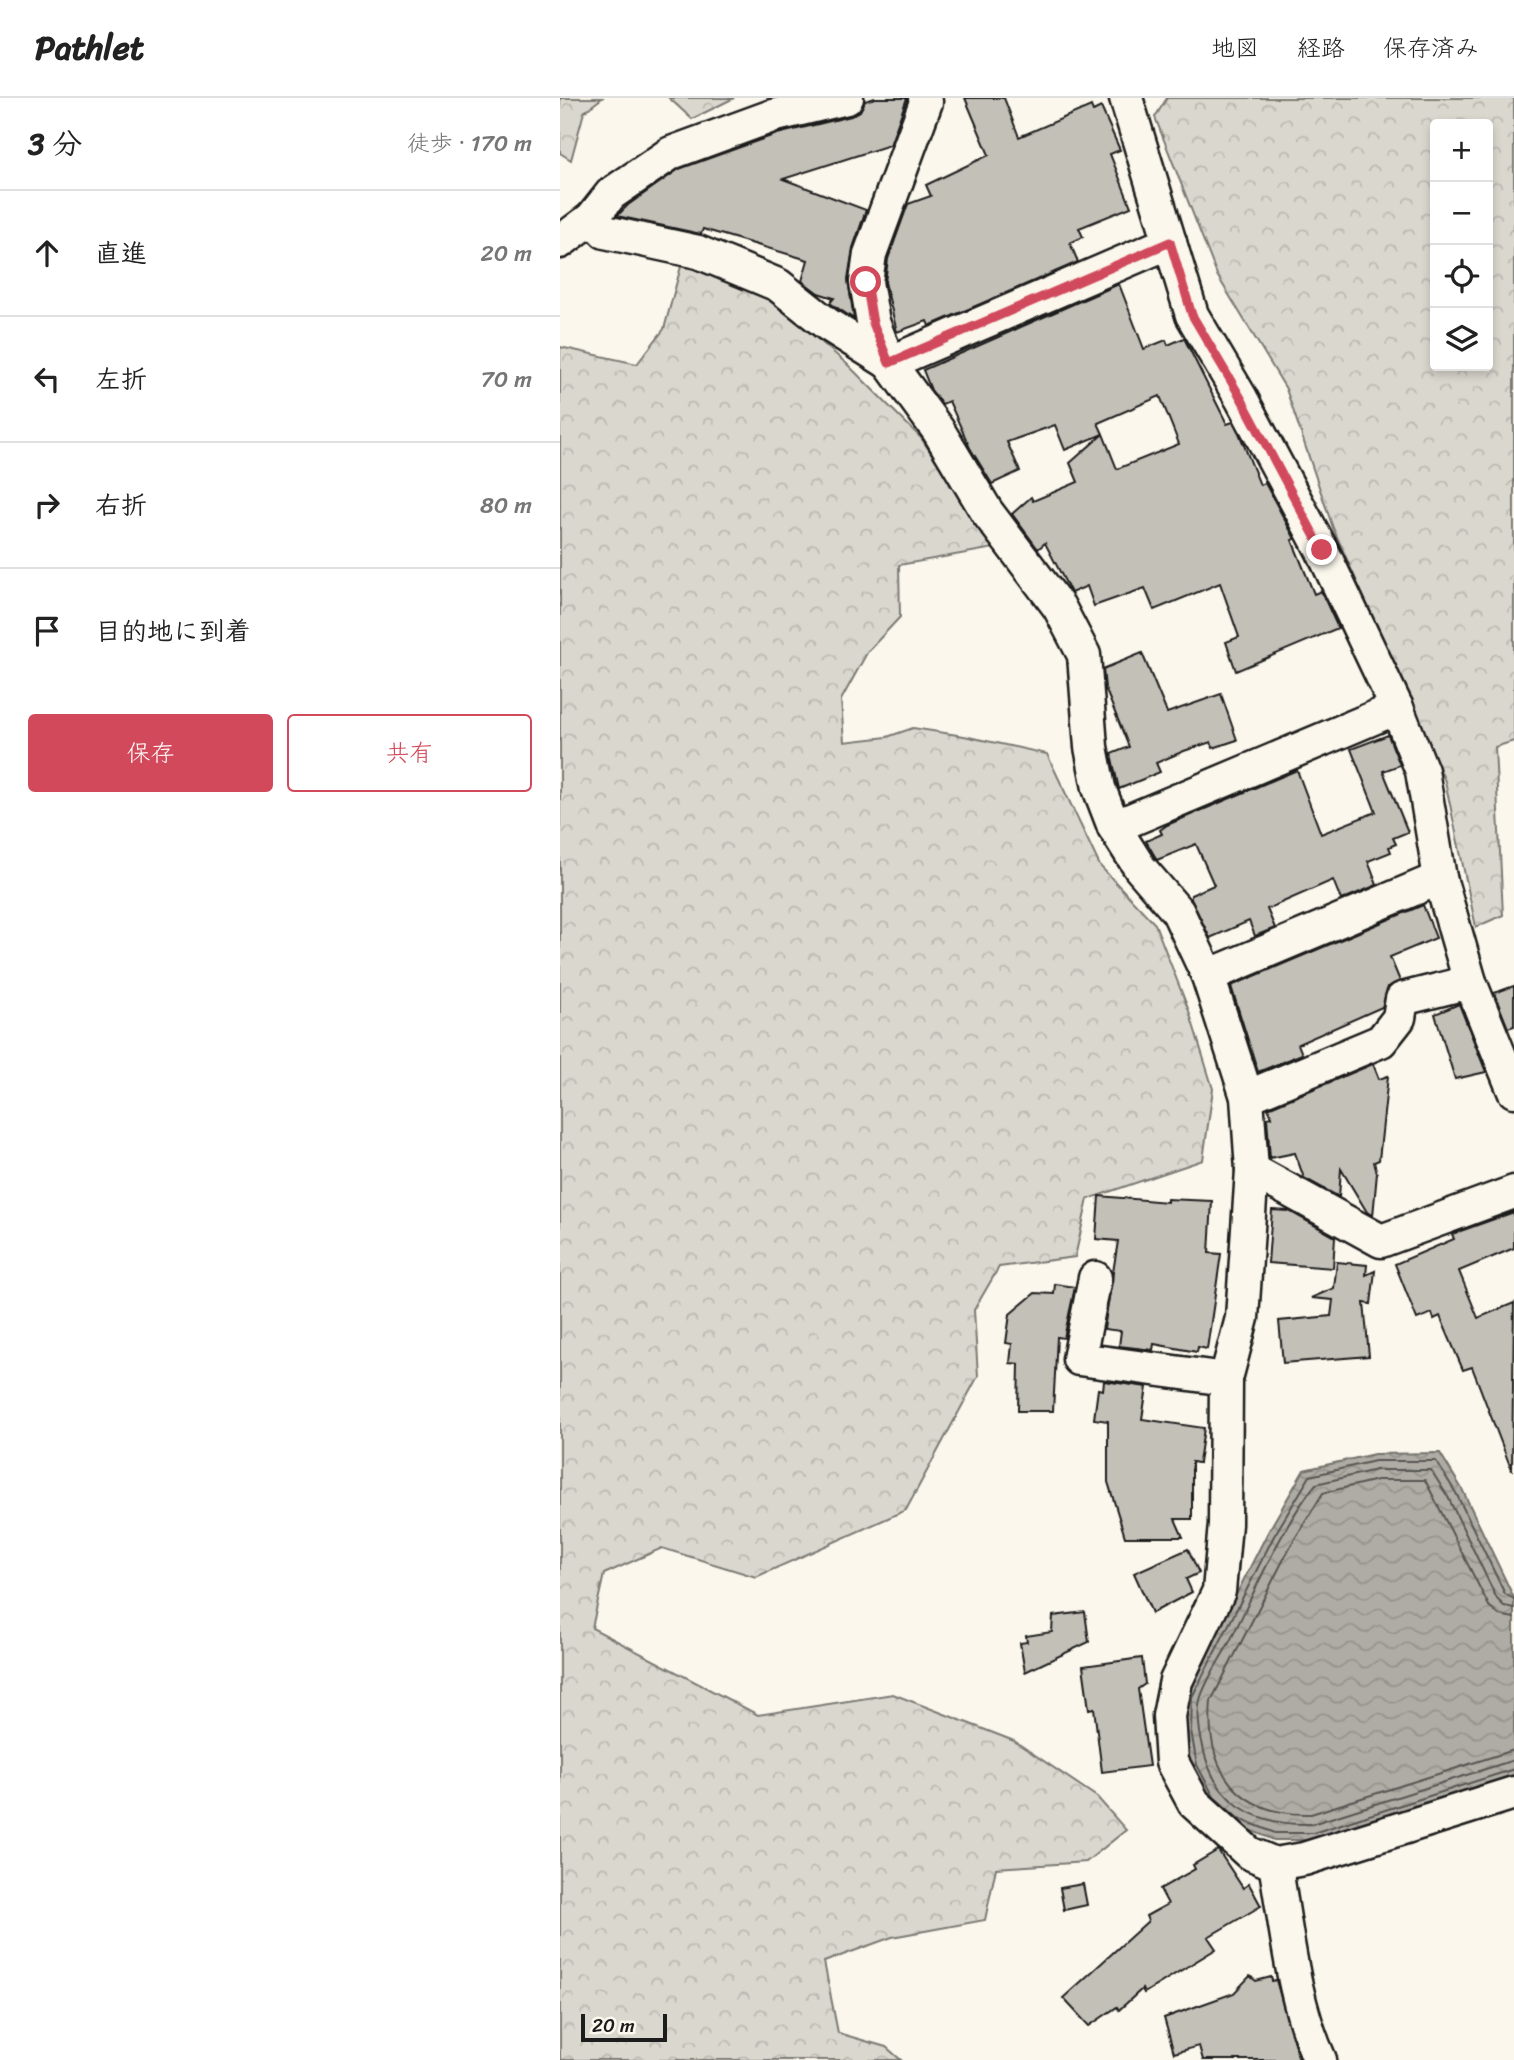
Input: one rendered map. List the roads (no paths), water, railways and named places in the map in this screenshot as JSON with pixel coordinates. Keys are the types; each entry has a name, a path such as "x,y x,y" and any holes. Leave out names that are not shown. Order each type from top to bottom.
{"street":[{"path":"560,242 592,218 611,194 671,153 772,116 847,98"},
{"path":"925,98 926,102 870,254 866,282 873,323 889,363 938,430 986,512 1059,607 1084,655 1091,747 1099,788 1114,827 1140,868 1178,912 1208,976 1247,1097 1252,1170 1242,1318 1226,1379 1225,1524 1219,1591 1176,1681 1168,1716 1172,1762 1194,1802 1249,1853 1275,1864 1304,1859 1514,1793"},
{"path":"1126,98 1192,315 1241,398 1322,550 1397,708 1422,771 1440,878 1470,982 1514,1091"},
{"path":"592,218 605,232 698,252 778,285 827,324 889,363"},
{"path":"889,363 1170,242"},
{"path":"1114,827 1397,708"},
{"path":"1208,976 1440,878"},
{"path":"1247,1097 1381,1041 1399,1018 1402,999 1470,982"},
{"path":"1252,1170 1381,1241 1514,1192"},
{"path":"1095,1279 1079,1359 1226,1379"},
{"path":"1275,1864 1297,1989 1310,2038 1320,2060"}],"water":[{"path":"1440,1453 1462,1489 1514,1598 1514,1775 1314,1840 1274,1840 1235,1824 1209,1802 1190,1768 1184,1731 1185,1695 1268,1532 1304,1470 1374,1454"}]}
